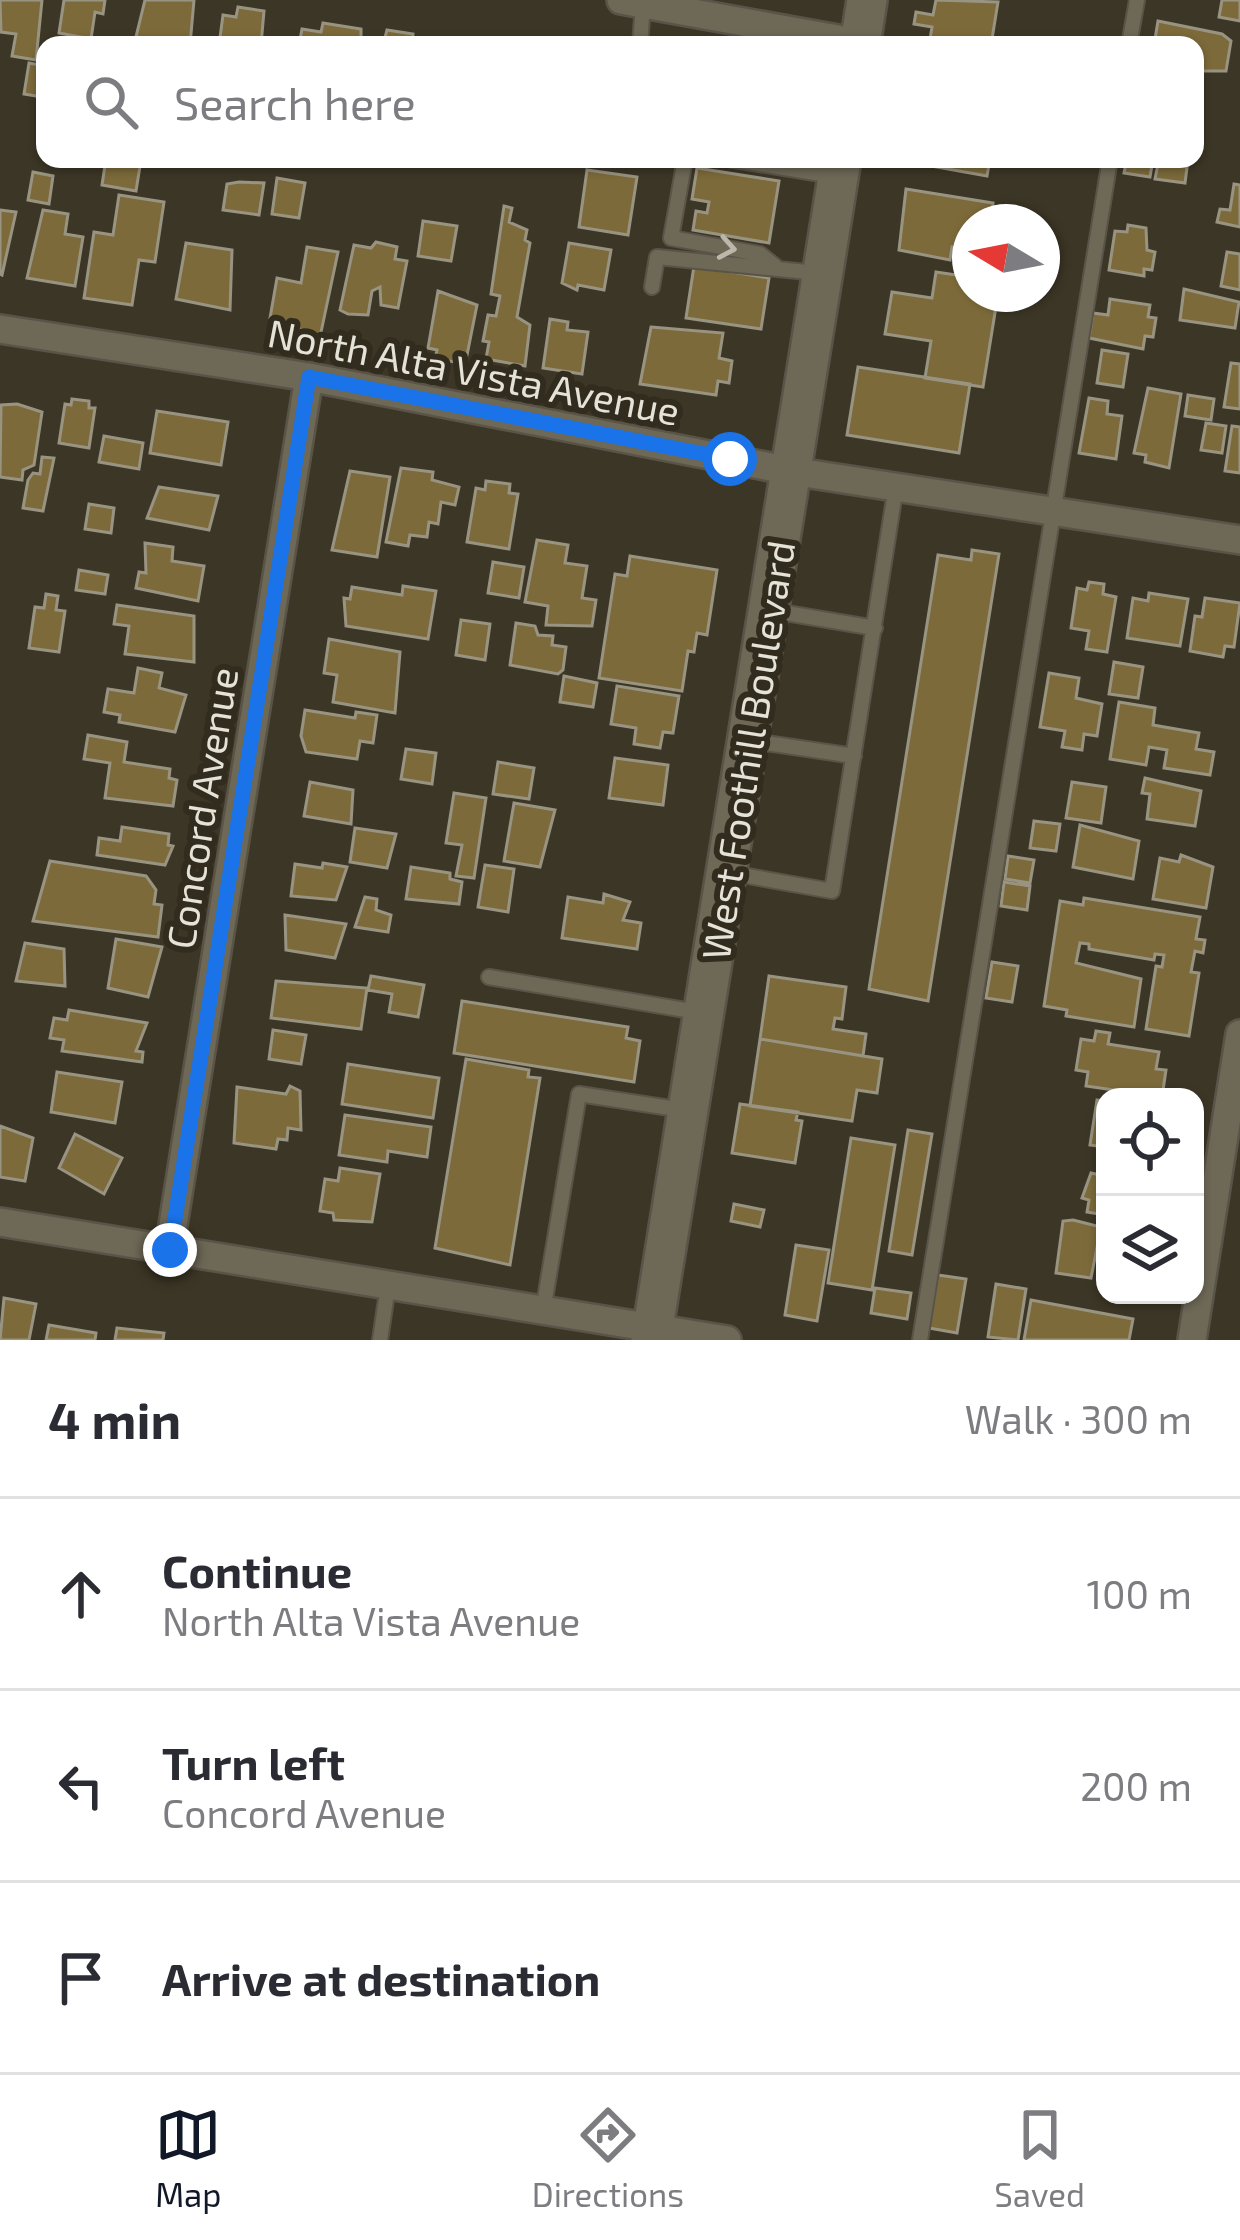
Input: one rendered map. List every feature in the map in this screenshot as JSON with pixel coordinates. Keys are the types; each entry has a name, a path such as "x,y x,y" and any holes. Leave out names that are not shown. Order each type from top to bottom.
{"main road":[{"path":"861,36 867,0"},
{"name":"West Foothill Boulevard","path":"652,1334 839,168"}],"street":[{"path":"632,2 817,36"},
{"name":"North Alta Vista Avenue","path":"0,328 309,377 791,471 1240,539"},
{"name":"Concord Avenue","path":"170,1250 309,377"},
{"path":"1192,1340 1240,1034"},
{"path":"0,1222 543,1311 652,1334 727,1340"}],"lane":[{"path":"1131,36 1137,0"},
{"path":"632,2 638,36"},
{"path":"683,168 671,238 760,254 775,266"},
{"path":"920,1340 1109,168"},
{"path":"652,287 657,257 823,274"},
{"path":"727,872 832,891 896,484"},
{"path":"769,610 875,628"},
{"path":"748,740 854,756"},
{"path":"489,977 704,1013"},
{"path":"543,1311 580,1094 688,1111"},
{"path":"380,1340 388,1286"}],"building":[{"path":"0,0 42,0 36,60 12,56 16,34 1,32"},
{"path":"64,0 105,0 103,14 95,12 91,36 59,33"},
{"path":"145,0 194,0 191,36 136,36"},
{"path":"936,0 998,2 992,36 930,36 932,27 914,24 916,12 933,15"},
{"path":"1222,0 1240,0 1240,21 1219,17"},
{"path":"238,7 264,11 262,36 220,36 223,15 236,17"},
{"path":"1158,21 1222,34 1231,41 1226,71 1204,71 1204,36 1156,36"},
{"path":"323,23 361,29 361,36 301,36 302,29 321,32"},
{"path":"387,30 413,34 413,36 385,36"},
{"path":"29,63 36,64 36,96 24,94"},
{"path":"105,168 140,168 136,191 102,185"},
{"path":"697,168 779,181 769,243 693,230 696,211 707,213 709,202 692,199"},
{"path":"942,168 988,168 987,176"},
{"path":"1125,168 1152,168 1150,177 1124,173"},
{"path":"1157,168 1187,168 1185,183 1155,179"},
{"path":"587,170 637,177 628,235 579,227"},
{"path":"33,172 53,176 49,204 28,200"},
{"path":"277,178 305,183 299,218 272,214"},
{"path":"264,183 259,215 223,210 227,184"},
{"path":"1234,184 1240,185 1240,227 1217,222 1220,209 1230,210"},
{"path":"906,189 993,203 952,204 950,260 899,250"},
{"path":"119,195 164,202 155,262 139,260 132,305 84,298 94,232 113,235"},
{"path":"504,206 512,208 509,222 527,230 525,240 530,243 517,317 530,325 525,366 486,359 489,342 483,341 488,315 496,316 500,296 491,294"},
{"path":"0,210 16,212 2,275 0,274"},
{"path":"43,210 68,214 65,234 83,237 75,286 27,278"},
{"path":"423,221 457,226 451,261 418,256"},
{"path":"1128,225 1146,228 1147,250 1155,252 1152,270 1144,269 1144,276 1109,270 1115,231 1127,232"},
{"path":"376,242 397,247 395,259 407,261 398,308 381,305 380,287 372,291 368,315 348,314 340,310 354,245 371,248"},
{"path":"186,243 232,250 230,310 176,299"},
{"path":"569,243 611,250 604,290 578,285 577,290 562,283"},
{"path":"307,247 338,252 320,337 270,318 277,278 301,283"},
{"path":"1227,252 1240,254 1240,290 1221,286"},
{"path":"694,266 769,278 761,329 686,318"},
{"path":"936,272 952,274 952,312 995,312 983,387 925,378 931,341 885,334 892,292 932,298"},
{"path":"1184,289 1239,302 1235,328 1180,320"},
{"path":"438,291 477,305 467,355 460,354 459,363 435,358 437,350 428,348"},
{"path":"1110,299 1150,305 1148,317 1156,318 1153,337 1145,336 1143,349 1089,338 1093,313 1108,315"},
{"path":"550,319 568,322 567,330 588,332 582,374 543,368"},
{"path":"651,327 723,333 719,358 732,361 729,383 718,381 716,395 640,384"},
{"path":"1102,350 1128,354 1123,387 1097,383"},
{"path":"1231,363 1240,364 1240,409 1224,407"},
{"path":"858,367 970,384 959,453 847,435"},
{"path":"1148,388 1181,394 1169,468 1145,462 1146,455 1134,453"},
{"path":"1188,395 1214,399 1211,420 1185,416"},
{"path":"1089,398 1108,401 1107,414 1122,416 1116,459 1079,453"},
{"path":"72,399 89,401 89,408 95,408 89,448 59,443 65,404 71,405"},
{"path":"17,404 42,412 34,465 23,470 22,480 0,477 1,405"},
{"path":"157,411 228,422 221,465 150,453"},
{"path":"1206,423 1226,426 1222,453 1201,450"},
{"path":"1232,426 1240,427 1240,473 1225,471"},
{"path":"104,436 143,443 139,469 99,462"},
{"path":"42,457 54,458 43,511 23,508 28,480 33,473 40,474"},
{"path":"401,468 433,472 432,480 459,487 455,505 441,502 438,524 429,522 427,537 410,535 408,546 386,542"},
{"path":"350,471 390,477 377,557 332,550"},
{"path":"486,481 510,484 509,493 518,494 509,549 467,542 476,488 485,490"},
{"path":"159,487 218,496 209,530 147,518"},
{"path":"89,504 114,508 111,533 85,529"},
{"path":"537,540 568,545 565,563 587,566 582,598 596,600 592,626 546,625 548,606 525,602"},
{"path":"145,543 173,547 172,561 204,566 198,601 136,588 139,572 146,573"},
{"path":"972,550 999,554 928,1001 869,989 938,555 971,560"},
{"path":"630,556 717,570 707,635 697,633 694,652 688,651 682,691 599,678 615,574 627,576"},
{"path":"493,562 524,567 519,598 488,593"},
{"path":"79,570 108,575 105,594 76,590"},
{"path":"1089,582 1104,584 1103,594 1116,597 1107,652 1086,649 1089,631 1071,628 1077,588 1087,590"},
{"path":"403,586 436,591 428,639 346,626 344,598 350,599 352,587 402,595"},
{"path":"1149,593 1188,599 1180,646 1127,638 1133,598 1148,601"},
{"path":"46,594 58,596 56,610 65,611 59,652 29,648 35,607 44,608"},
{"path":"1205,598 1240,603 1234,647 1225,646 1223,657 1190,651 1195,616 1202,617"},
{"path":"117,605 194,616 194,662 125,654 129,626 114,624"},
{"path":"461,620 490,624 485,660 456,655"},
{"path":"516,623 535,626 538,635 553,636 552,645 566,647 563,670 558,674 510,665"},
{"path":"329,639 400,652 395,713 333,702 337,675 324,673"},
{"path":"1114,662 1143,667 1138,698 1109,694"},
{"path":"138,668 162,673 159,688 186,695 175,732 119,722 120,715 104,712 108,689 134,693"},
{"path":"1049,673 1079,678 1076,698 1102,704 1097,736 1084,734 1082,750 1062,747 1065,731 1040,727"},
{"path":"564,676 597,683 593,707 560,702"},
{"path":"617,686 679,696 673,733 663,732 660,748 634,744 636,728 611,724"},
{"path":"1119,702 1155,708 1153,725 1199,733 1196,749 1214,752 1210,775 1164,768 1167,750 1149,747 1146,765 1110,759"},
{"path":"305,710 355,718 356,712 377,715 373,743 360,741 357,759 306,752 301,736"},
{"path":"88,735 127,742 124,762 170,769 169,778 177,780 173,806 105,798 110,763 84,759"},
{"path":"406,749 436,753 432,784 401,779"},
{"path":"615,758 668,765 663,805 609,798"},
{"path":"498,762 534,768 529,799 493,794"},
{"path":"1145,778 1201,791 1195,826 1147,819 1150,794 1142,793"},
{"path":"310,782 353,790 351,824 304,816"},
{"path":"1072,782 1106,787 1101,823 1066,818"},
{"path":"454,793 486,798 474,878 456,876 462,845 446,843"},
{"path":"514,803 555,810 540,867 504,861"},
{"path":"1034,821 1060,824 1056,851 1030,848"},
{"path":"1080,825 1139,841 1133,879 1073,867"},
{"path":"122,827 169,834 168,845 173,846 165,865 97,855 99,838 120,841"},
{"path":"355,828 396,834 387,868 350,862"},
{"path":"1181,855 1213,867 1206,908 1153,899 1160,858 1179,862"},
{"path":"1008,856 1034,860 1030,883 1005,879"},
{"path":"50,861 146,876 156,890 154,904 162,905 158,937 33,921"},
{"path":"323,863 347,867 336,900 291,896 295,864 322,868"},
{"path":"485,865 514,869 508,912 478,907"},
{"path":"411,867 450,873 450,879 462,882 459,904 406,899"},
{"path":"1004,882 1030,886 1027,910 1001,906"},
{"path":"604,894 630,902 623,920 641,923 637,949 562,938 568,897 603,903"},
{"path":"365,897 377,899 376,910 391,915 388,932 355,927"},
{"path":"1084,898 1200,917 1196,939 1205,940 1203,953 1195,951 1191,972 1199,973 1189,1036 1146,1029 1156,966 1162,967 1164,955 1155,954 1154,960 1089,949 1089,944 1080,943 1076,963 1141,979 1134,1027 1066,1016 1067,1010 1044,1006 1060,901 1083,905"},
{"path":"285,915 346,924 335,958 286,950"},
{"path":"116,939 162,947 148,997 108,988"},
{"path":"25,943 64,949 65,986 16,981"},
{"path":"992,962 1018,966 1012,1002 986,998"},
{"path":"371,976 424,985 418,1017 389,1012 392,994 368,990"},
{"path":"769,976 846,987 842,1019 835,1018 833,1029 866,1034 863,1056 760,1039"},
{"path":"276,981 367,988 361,1029 271,1018"},
{"path":"462,1001 628,1027 626,1038 640,1041 634,1082 454,1053"},
{"path":"69,1010 147,1023 136,1051 143,1052 142,1062 62,1051 64,1040 50,1038 54,1018 67,1020"},
{"path":"273,1030 306,1035 301,1064 269,1059"},
{"path":"1096,1031 1110,1033 1108,1044 1159,1052 1156,1069 1166,1070 1163,1088 1086,1086 1088,1072 1076,1070 1081,1039 1094,1041"},
{"path":"760,1039 882,1059 877,1093 857,1090 852,1121 750,1106"},
{"path":"466,1059 529,1070 528,1077 540,1078 510,1265 435,1248"},
{"path":"348,1064 439,1078 433,1118 342,1104"},
{"path":"57,1072 122,1082 115,1123 51,1112"},
{"path":"290,1086 300,1091 301,1130 288,1128 287,1140 278,1139 276,1149 234,1143 237,1087 286,1094"},
{"path":"740,1104 798,1112 796,1120 802,1121 795,1163 732,1153"},
{"path":"1096,1106 1096,1146 1090,1145"},
{"path":"345,1115 431,1127 427,1157 388,1151 387,1162 339,1155"},
{"path":"0,1126 33,1138 25,1181 0,1177"},
{"path":"908,1130 932,1134 912,1255 889,1251"},
{"path":"75,1134 122,1158 104,1194 59,1168"},
{"path":"851,1138 895,1145 872,1290 828,1283"},
{"path":"340,1168 380,1174 372,1222 334,1220 333,1213 320,1211 325,1179 338,1181"},
{"path":"1091,1173 1096,1174 1096,1214 1087,1212 1089,1200 1082,1198"},
{"path":"734,1204 764,1210 760,1227 731,1221"},
{"path":"1063,1221 1096,1226 1091,1278 1056,1273"},
{"path":"796,1245 829,1250 817,1321 785,1315"},
{"path":"938,1275 966,1279 957,1333 929,1328"},
{"path":"996,1284 1026,1289 1018,1340 988,1337"},
{"path":"875,1288 911,1293 907,1319 871,1313"},
{"path":"4,1298 36,1304 29,1340 0,1340"},
{"path":"1031,1300 1133,1319 1129,1340 1024,1340"},
{"path":"49,1325 96,1333 95,1340 46,1340"},
{"path":"117,1328 164,1333 163,1340 115,1340"}],"route":[{"path":"170,1250 309,377 730,459"}]}
